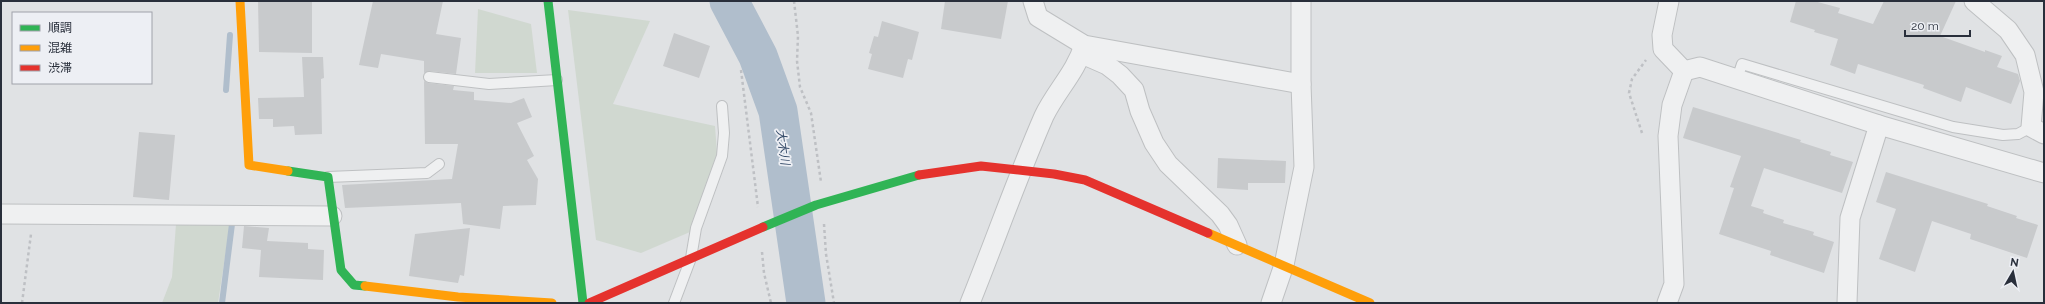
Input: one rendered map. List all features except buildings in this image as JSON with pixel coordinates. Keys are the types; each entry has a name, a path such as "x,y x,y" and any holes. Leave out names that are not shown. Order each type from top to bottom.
{"street":[{"path":"240,1 249,165 328,177 332,216 341,270 354,285 457,300 552,303"},
{"path":"548,1 583,303"},
{"path":"1033,1 1038,17 1108,65 1134,90 1140,111 1154,143 1168,164 1220,214 1228,225 1237,245"},
{"path":"1271,303 1284,265 1304,167 1301,84 1301,1"},
{"path":"1669,1 1662,40 1663,49 1684,71"},
{"path":"1974,1 2008,30 2025,55 2034,92 2038,131"},
{"path":"1083,49 1301,84"},
{"path":"970,303 1020,170 1049,105 1079,63 1083,49"},
{"path":"1684,71 1700,67 1879,125 2044,173"},
{"path":"1667,303 1674,284 1668,136 1672,106 1684,71"},
{"path":"1847,303 1850,218 1879,125"},
{"path":"589,303 764,226 820,204 912,176 981,166 1020,170 1085,180 1370,303"},
{"path":"1,214 332,216"}],"lane":[{"path":"1737,79 1742,64 1953,127 2003,135 2038,131"},
{"path":"429,77 489,84 557,80"},
{"path":"674,303 691,258 696,228 722,156 724,133 722,106"},
{"path":"328,177 427,173 439,164"}],"path":[{"path":"794,1 798,36 800,87 810,113 826,254 834,303"},
{"path":"1642,133 1629,93 1632,79 1662,40"},
{"path":"741,70 764,226 764,273 771,303"},
{"path":"22,303 33,214"}],"shaded area":[{"path":"478,9 531,24 537,73 475,73"},
{"path":"568,10 650,21 613,104 715,126 717,153 690,232 641,253 596,240"},
{"path":"176,224 230,224 218,303 162,303 172,277"}],"waterway":[{"name":"大木川","path":"729,1 758,56 778,111 806,303"},
{"path":"226,90 230,35"},
{"path":"222,303 232,224"}],"traffic: fast":[{"path":"548,1 583,303"},
{"path":"288,171 328,177 341,270 354,285 365,286"},
{"path":"763,227 816,205 919,175"}],"traffic: slow":[{"path":"240,1 249,165 288,171"},
{"path":"1208,233 1370,303"},
{"path":"365,286 458,297 552,303"}],"traffic: jam":[{"path":"919,175 981,166 1054,174 1085,180 1208,233"},
{"path":"589,303 763,227"}]}
